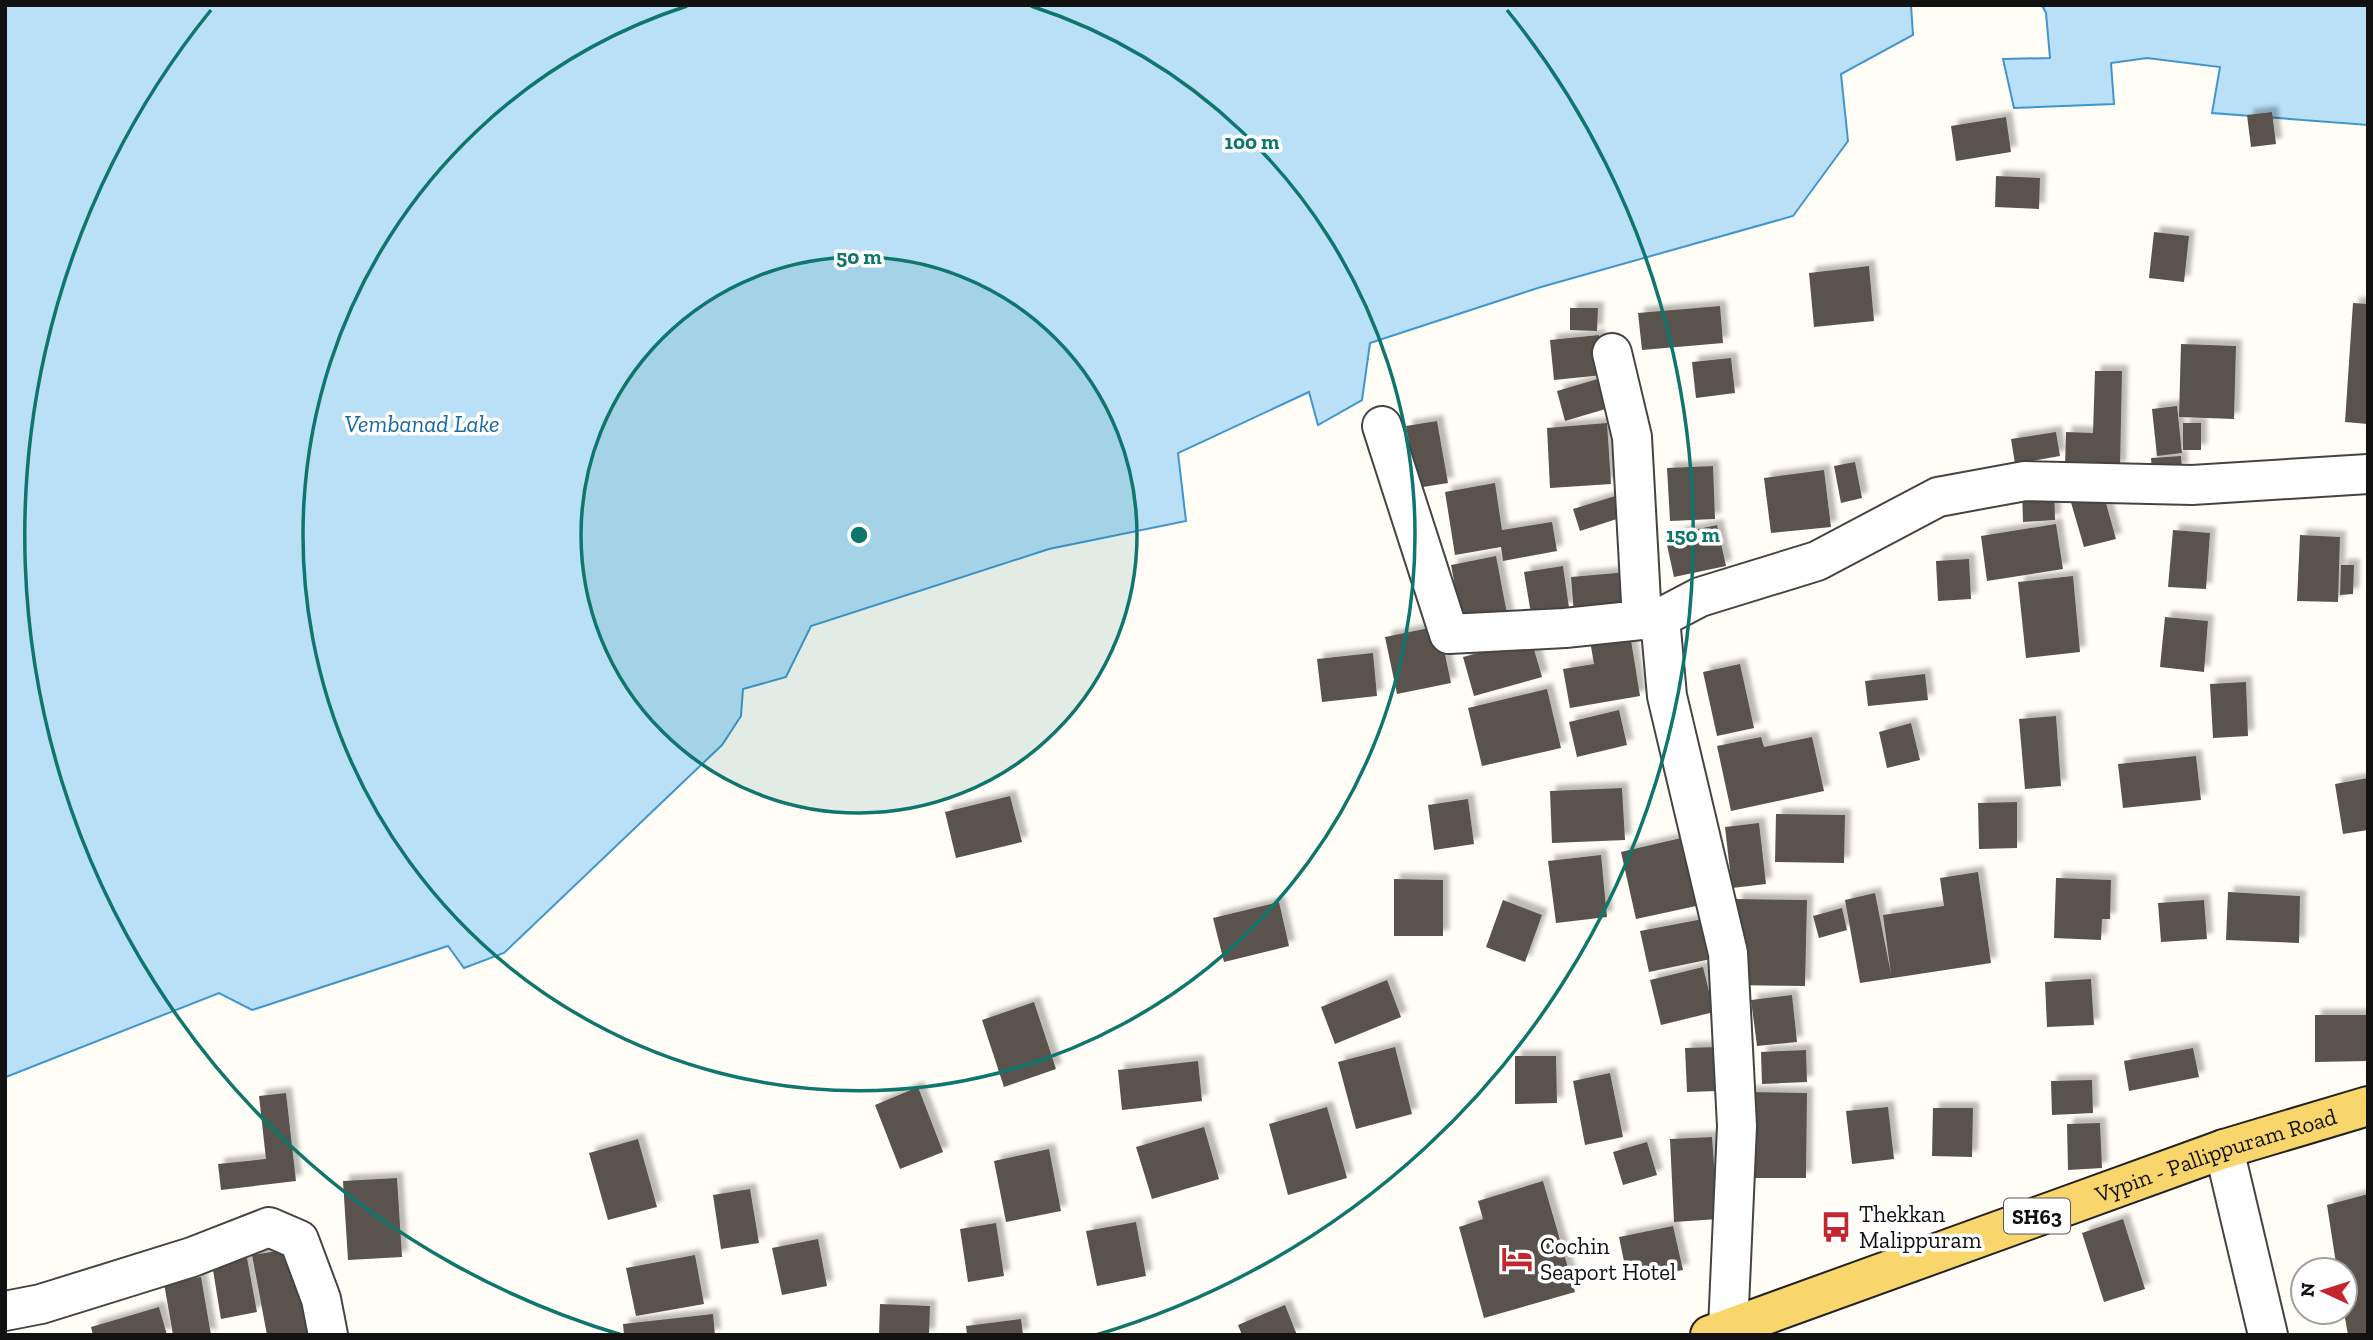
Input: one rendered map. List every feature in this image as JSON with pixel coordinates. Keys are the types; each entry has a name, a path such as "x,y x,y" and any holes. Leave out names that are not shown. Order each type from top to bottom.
{"main road":[{"name":"Vypin - Pallippuram Road","path":"1719,1332 2224,1149 2368,1107"}],"street":[{"path":"1612,353 1632,437 1651,619 1728,953 1737,1126 1719,1332"},
{"path":"1381,426 1449,634 1565,628 1651,619 1700,597 1817,561 1938,497 2025,481 2192,485 2368,474"},
{"path":"2224,1149 2268,1335"},
{"path":"5,1311 41,1304 192,1257 269,1227 299,1240 321,1299 328,1335"}],"water":[{"name":"Vembanad Lake","path":"5,5 1911,5 1913,35 1841,74 1848,141 1793,216 1541,287 1370,343 1362,400 1318,425 1309,392 1178,453 1186,521 1049,549 811,626 786,677 743,689 741,716 722,745 504,953 464,968 448,946 252,1010 219,993 6,1077"},
{"path":"2042,5 2368,5 2368,125 2212,113 2220,67 2147,58 2111,63 2114,104 2014,108 2003,59 2050,58 2046,13"}],"building":[{"path":"2272,112 2276,144 2251,147 2247,115"},
{"path":"2006,117 2011,152 1956,161 1951,126"},
{"path":"1996,176 2040,178 2039,209 1995,207"},
{"path":"2154,232 2189,236 2184,282 2149,278"},
{"path":"1869,266 1874,321 1814,327 1809,273"},
{"path":"2353,303 2368,304 2368,424 2345,422"},
{"path":"1720,306 1723,343 1642,350 1638,313"},
{"path":"1570,308 1598,308 1597,331 1570,330"},
{"path":"1599,335 1603,375 1554,380 1550,340"},
{"path":"2181,344 2236,346 2234,419 2179,417"},
{"path":"1731,358 1735,393 1696,398 1692,362"},
{"path":"2095,371 2122,371 2120,468 2065,467 2066,432 2093,433"},
{"path":"1601,378 1609,408 1565,421 1557,391"},
{"path":"2177,406 2182,453 2157,456 2152,409"},
{"path":"1437,421 1448,483 1417,488 1406,426"},
{"path":"1607,423 1611,484 1550,488 1547,428"},
{"path":"2183,423 2201,423 2201,450 2183,450"},
{"path":"2056,432 2060,456 2015,464 2011,439"},
{"path":"2181,456 2182,469 2152,471 2151,458"},
{"path":"1855,462 1862,498 1841,503 1834,466"},
{"path":"1713,466 1715,519 1670,521 1667,468"},
{"path":"1824,470 1831,527 1771,533 1764,478"},
{"path":"1495,483 1502,530 1552,522 1557,551 1503,561 1501,547 1455,555 1445,492"},
{"path":"2054,488 2055,520 2023,522 2022,489"},
{"path":"2102,489 2116,539 2084,547 2070,499"},
{"path":"1622,494 1629,515 1580,531 1573,509"},
{"path":"2056,524 2063,569 1987,581 1981,536"},
{"path":"1717,525 1726,566 1674,577 1665,536"},
{"path":"2173,530 2210,533 2206,589 2168,587"},
{"path":"2300,535 2340,537 2338,602 2297,601"},
{"path":"1496,556 1508,619 1463,628 1451,565"},
{"path":"1969,559 1971,599 1938,601 1936,561"},
{"path":"2341,565 2354,565 2353,594 2340,595"},
{"path":"1563,566 1569,608 1531,614 1524,572"},
{"path":"1628,572 1632,609 1574,614 1571,577"},
{"path":"2073,576 2080,652 2026,658 2018,582"},
{"path":"2165,617 2208,621 2204,672 2160,667"},
{"path":"1439,626 1451,683 1397,694 1385,637"},
{"path":"1629,628 1640,696 1570,708 1563,669 1594,664 1589,635"},
{"path":"1531,639 1542,677 1474,696 1463,657"},
{"path":"1373,653 1377,696 1322,702 1317,659"},
{"path":"1740,664 1754,728 1717,736 1703,672"},
{"path":"1925,674 1928,700 1868,706 1865,681"},
{"path":"2246,682 2248,736 2213,738 2210,684"},
{"path":"1547,689 1561,748 1482,766 1468,708"},
{"path":"1619,710 1627,745 1577,757 1569,722"},
{"path":"2056,716 2061,786 2025,789 2019,719"},
{"path":"1911,723 1920,760 1887,768 1879,732"},
{"path":"1761,737 1764,747 1812,737 1824,791 1731,811 1717,746"},
{"path":"2196,756 2201,800 2123,808 2118,764"},
{"path":"2368,778 2368,830 2343,834 2335,784"},
{"path":"1622,788 1625,840 1552,843 1550,791"},
{"path":"1010,796 1022,842 956,858 945,812"},
{"path":"1468,799 1474,844 1434,850 1428,805"},
{"path":"2017,802 2017,848 1979,849 1978,803"},
{"path":"1776,814 1845,815 1844,863 1775,862"},
{"path":"1759,823 1766,884 1732,888 1725,827"},
{"path":"1694,835 1710,903 1636,919 1621,852"},
{"path":"1601,855 1607,917 1556,923 1548,861"},
{"path":"1978,872 1991,963 1860,983 1845,900 1875,893 1891,974 1883,915 1944,906 1940,878"},
{"path":"2056,878 2111,880 2110,919 2102,919 2101,940 2054,938"},
{"path":"1394,879 1443,880 1443,936 1394,936"},
{"path":"2228,892 2300,896 2299,943 2226,940"},
{"path":"1736,899 1807,900 1805,986 1735,985"},
{"path":"1503,900 1542,915 1525,962 1486,947"},
{"path":"2204,900 2207,939 2161,942 2158,903"},
{"path":"1279,902 1289,946 1224,962 1213,918"},
{"path":"1842,908 1847,930 1819,938 1813,916"},
{"path":"1703,919 1711,959 1649,972 1640,931"},
{"path":"1703,967 1714,1012 1661,1025 1650,980"},
{"path":"2091,979 2094,1025 2047,1027 2045,982"},
{"path":"1387,980 1401,1017 1335,1044 1321,1007"},
{"path":"1792,995 1797,1042 1757,1046 1751,1000"},
{"path":"1034,1002 1056,1069 1004,1087 982,1020"},
{"path":"2315,1015 2368,1015 2368,1061 2315,1062"},
{"path":"1395,1047 1412,1114 1356,1129 1338,1062"},
{"path":"1717,1047 1718,1091 1687,1092 1685,1048"},
{"path":"2193,1048 2199,1077 2129,1091 2124,1061"},
{"path":"1806,1050 1807,1082 1762,1084 1761,1052"},
{"path":"1515,1056 1556,1056 1557,1103 1515,1104"},
{"path":"1198,1061 1202,1101 1122,1110 1118,1070"},
{"path":"1610,1073 1623,1137 1585,1145 1573,1081"},
{"path":"2092,1080 2093,1113 2052,1115 2051,1081"},
{"path":"918,1087 943,1152 900,1169 875,1105"},
{"path":"1748,1092 1807,1093 1806,1178 1747,1178"},
{"path":"286,1093 296,1181 221,1190 218,1164 266,1159 259,1096"},
{"path":"1327,1107 1347,1178 1288,1195 1269,1124"},
{"path":"1888,1107 1894,1159 1852,1164 1846,1111"},
{"path":"1933,1108 1973,1108 1972,1157 1932,1156"},
{"path":"2100,1123 2102,1168 2068,1170 2067,1124"},
{"path":"1204,1127 1219,1179 1152,1199 1136,1147"},
{"path":"1712,1137 1718,1219 1674,1222 1670,1139"},
{"path":"638,1139 657,1207 608,1220 589,1153"},
{"path":"1647,1142 1657,1175 1623,1185 1613,1152"},
{"path":"1049,1149 1061,1211 1006,1222 994,1161"},
{"path":"397,1178 402,1257 348,1260 343,1181"},
{"name":"Cochin Seaport Hotel","path":"1543,1181 1575,1292 1484,1318 1459,1227 1483,1219 1478,1201"},
{"path":"750,1189 759,1243 721,1249 713,1195"},
{"path":"2368,1194 2368,1335 2348,1335 2346,1326 2359,1326 2359,1256 2335,1256 2327,1205"},
{"path":"2123,1219 2145,1289 2104,1302 2082,1233"},
{"path":"1136,1222 1146,1276 1097,1286 1086,1231"},
{"path":"996,1223 1004,1276 968,1282 960,1229"},
{"path":"1673,1226 1683,1270 1628,1281 1619,1237"},
{"path":"818,1239 827,1286 782,1295 772,1248"},
{"path":"297,1248 313,1335 267,1335 252,1255"},
{"path":"695,1255 704,1304 636,1316 626,1268"},
{"path":"247,1258 257,1312 221,1319 212,1264"},
{"path":"201,1277 211,1335 173,1335 164,1283"},
{"path":"880,1304 930,1306 929,1335 879,1335"},
{"path":"1285,1305 1297,1335 1242,1335 1238,1325"},
{"path":"159,1307 167,1335 93,1335 91,1327"},
{"path":"713,1314 715,1335 624,1335 623,1324"},
{"path":"1021,1319 1023,1335 967,1335 966,1326"}],"place":[{"name":"Thekkan Malippuram","path":"1836,1227"},
{"name":"Cochin Seaport Hotel","path":"1517,1259"}]}
